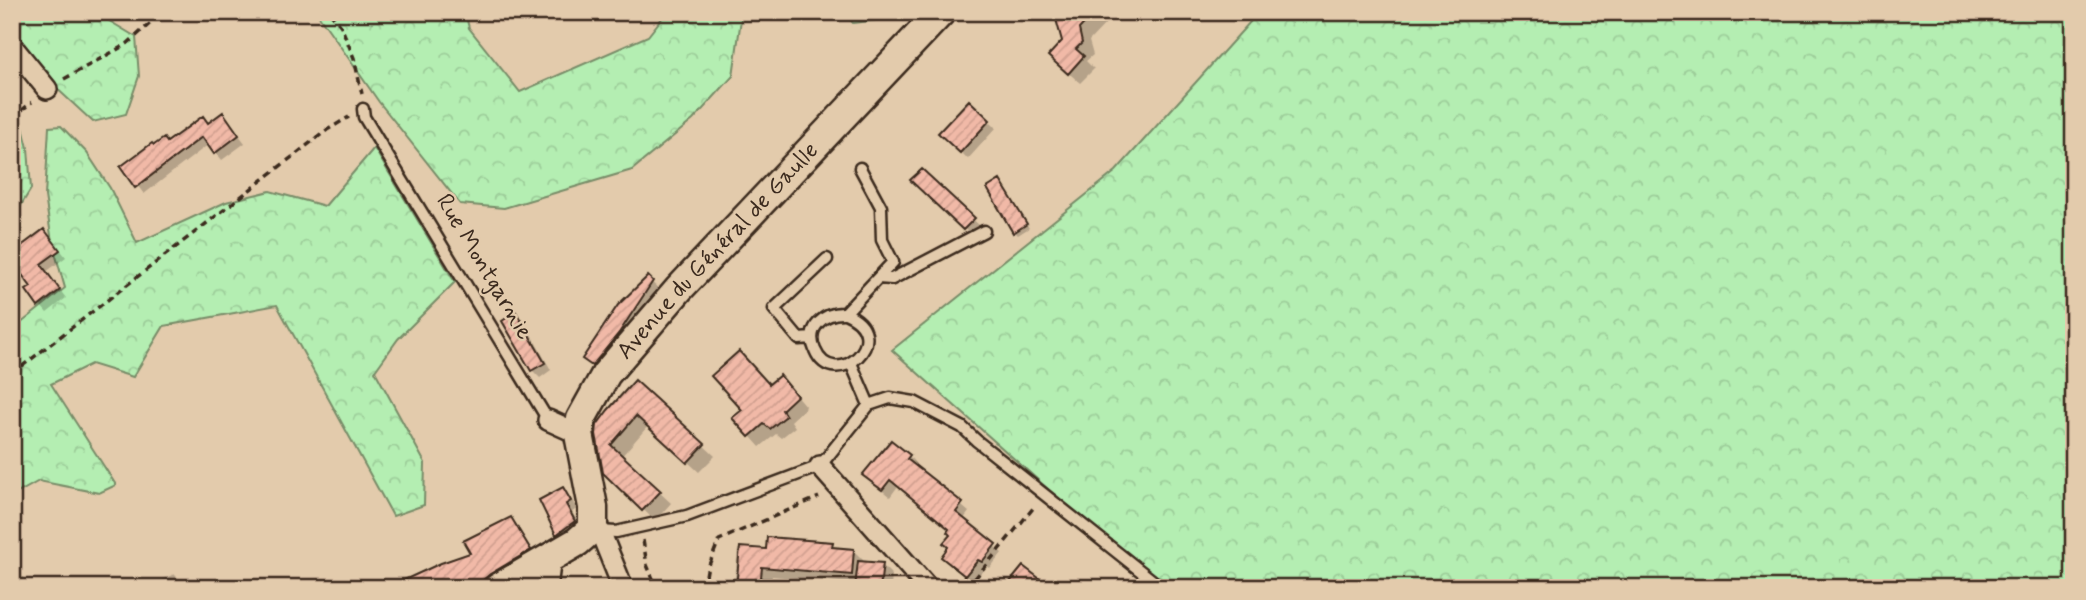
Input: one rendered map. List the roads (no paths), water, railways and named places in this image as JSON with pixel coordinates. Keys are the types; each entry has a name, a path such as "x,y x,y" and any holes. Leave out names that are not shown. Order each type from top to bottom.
{"street":[{"name":"Avenue du Général de Gaulle","path":"579,434 581,419 606,374 679,289 941,12"},
{"path":"12,46 47,89"},
{"name":"Rue Montgarnie","path":"548,420 579,434"},
{"path":"579,434 597,529 623,588"},
{"path":"820,466 928,588"},
{"path":"498,588 597,529"},
{"path":"547,588 551,557"}],"lane":[{"name":"Rue Montgarnie","path":"363,109 364,117 548,420"},
{"path":"845,313 893,261 882,240 881,207 860,168"},
{"path":"878,278 892,279 985,231"},
{"path":"812,338 799,339 774,309 827,260"},
{"path":"845,313 861,323 866,341 864,350 859,358 851,363 833,366 817,356 812,338 814,329 827,315 845,313"},
{"path":"851,363 869,405"},
{"path":"597,529 616,532 687,516 820,466 869,405 890,398 914,402 962,427 976,441 1162,588"}]}
